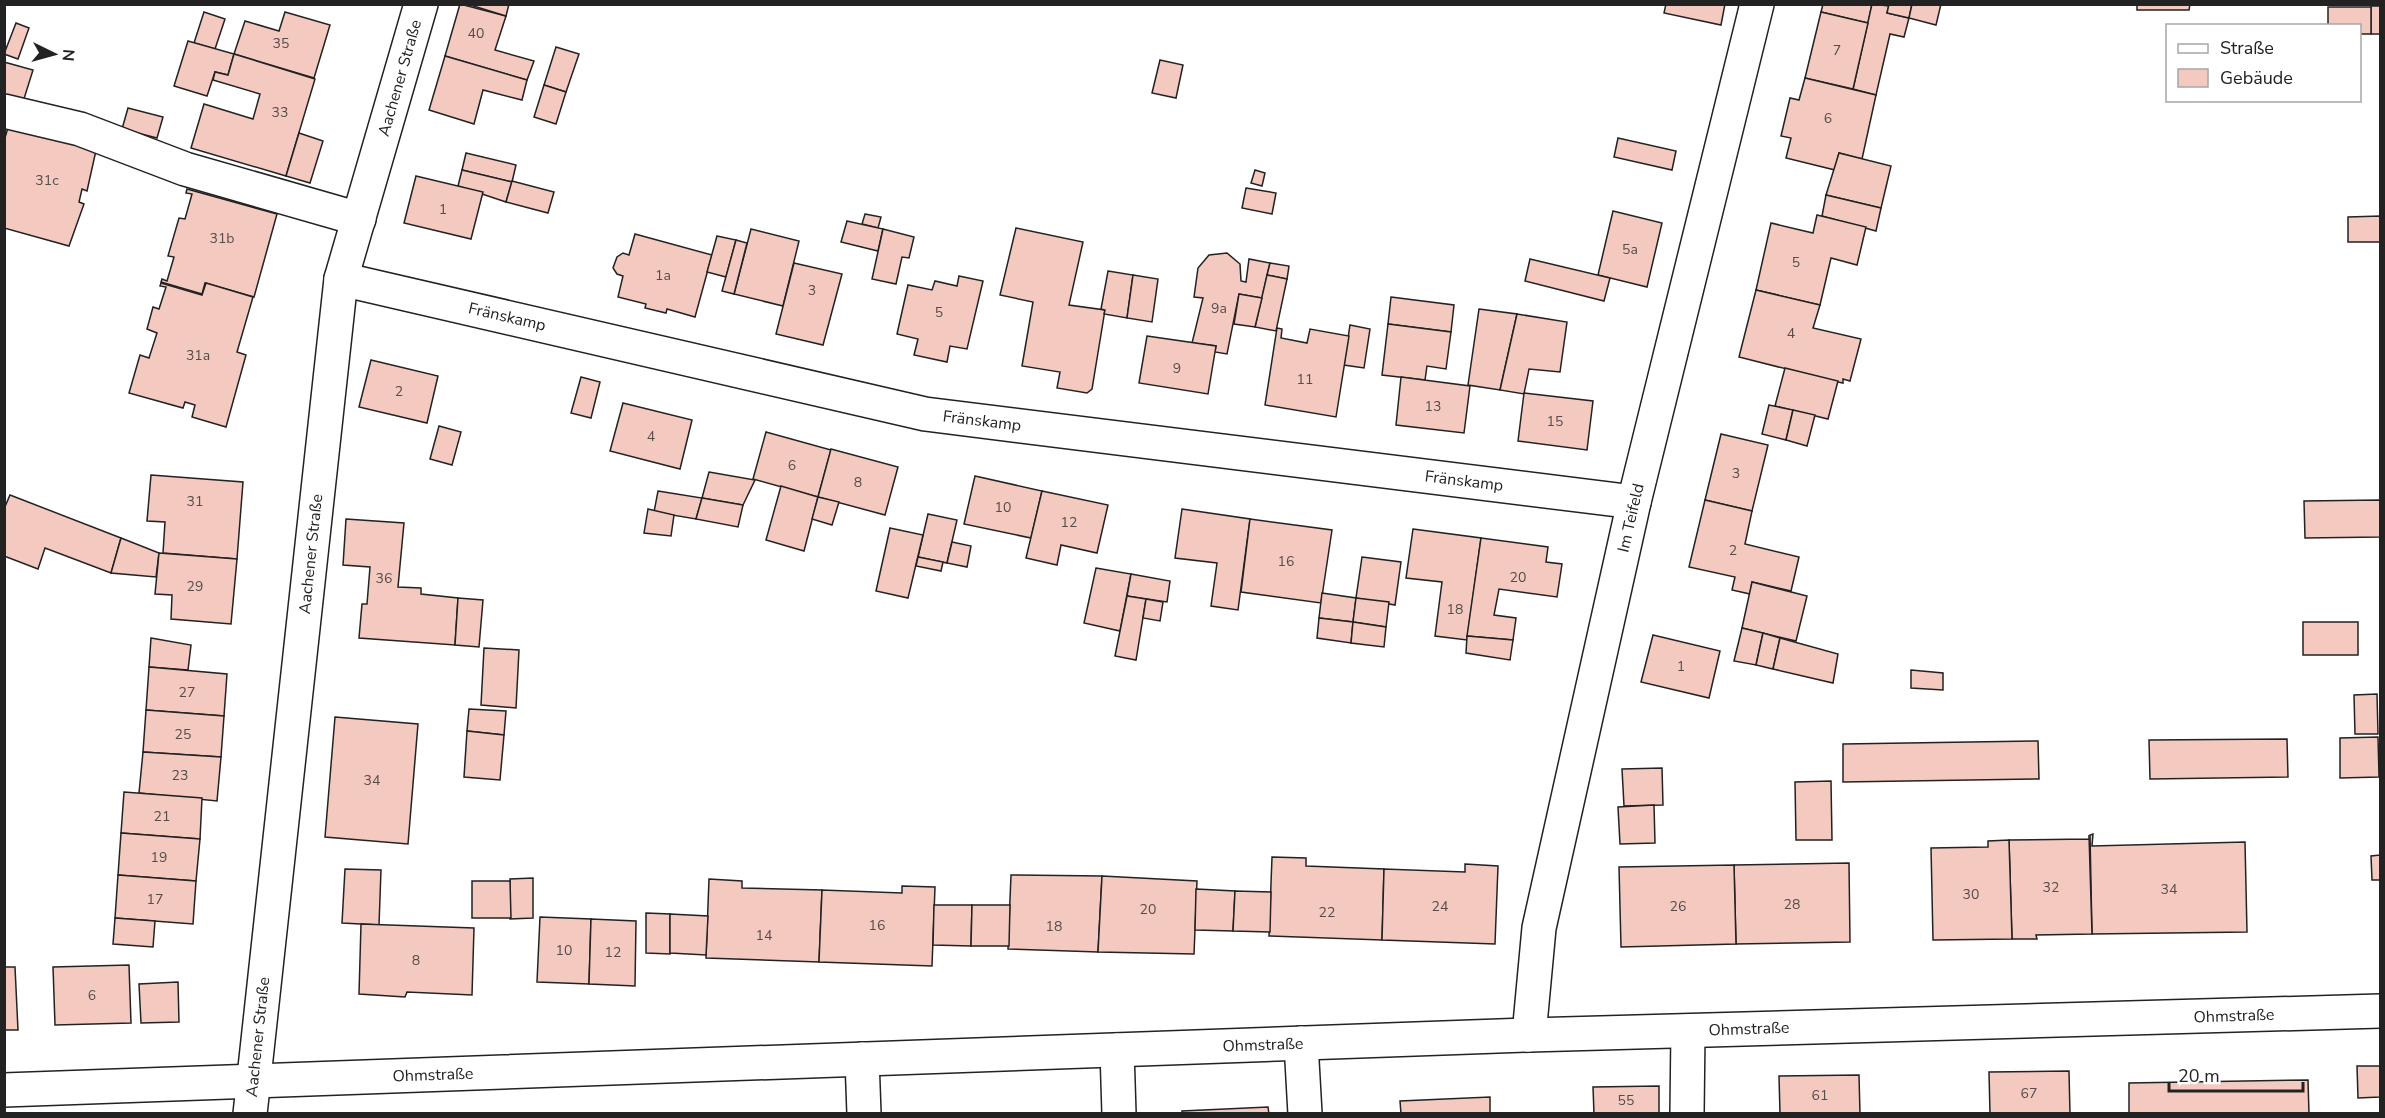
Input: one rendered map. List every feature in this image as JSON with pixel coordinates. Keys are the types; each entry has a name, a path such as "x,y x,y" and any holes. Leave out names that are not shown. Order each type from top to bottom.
{"street":[{"name":"Aachener Straße","path":"250,1113 341,279 421,4"},
{"name":"Im Teifeld","path":"1529,1035 1539,928 1634,502 1757,4"},
{"path":"4,111 80,129 185,169 359,219"},
{"name":"Fränskamp","path":"341,279 925,414 1634,502"},
{"name":"Ohmstraße","path":"4,1090 1529,1035 2380,1011"},
{"path":"1687,1113 1688,1031"},
{"path":"1301,1043 1305,1113"},
{"path":"1117,1050 1119,1113"},
{"path":"862,1059 864,1113"}],"building":[{"path":"460,4 506,16 495,50 534,61 527,80 445,56"},
{"path":"467,4 509,4 506,16"},
{"path":"1666,4 1725,4 1721,25 1664,13"},
{"path":"1823,4 1872,4 1868,23 1821,12"},
{"path":"1872,4 1889,6 1887,13 1909,18 1904,37 1890,34 1876,95 1853,89"},
{"path":"1889,4 1912,4 1909,18 1887,13"},
{"path":"1912,4 1941,4 1936,25 1909,18"},
{"path":"2137,4 2190,4 2189,10 2137,10"},
{"path":"2371,6 2380,6 2380,34 2371,34"},
{"path":"2328,7 2371,7 2371,34 2361,34 2361,24 2328,24"},
{"path":"204,12 225,19 215,49 194,43"},
{"path":"285,12 330,25 314,78 234,54 245,21 279,31"},
{"path":"1821,12 1868,23 1853,89 1805,78"},
{"path":"16,23 29,28 18,59 4,54"},
{"path":"188,41 234,54 228,75 215,72 207,96 174,86"},
{"path":"556,47 579,54 566,92 544,85"},
{"path":"234,54 315,79 286,176 191,148 204,104 253,119 260,94 213,80 215,72 228,75"},
{"path":"445,56 527,80 522,100 483,90 474,124 429,110"},
{"path":"1160,60 1183,65 1176,98 1152,93"},
{"path":"4,62 33,70 23,102 4,98"},
{"path":"1805,78 1876,95 1862,159 1839,153 1835,170 1786,158 1791,138 1781,136 1790,98 1799,100"},
{"path":"544,85 566,92 556,124 534,117"},
{"path":"128,108 163,117 157,138 122,129"},
{"path":"10,121 97,146 87,191 82,189 79,202 84,204 69,246 4,228 4,141"},
{"path":"299,133 323,141 310,183 286,176"},
{"path":"1618,138 1676,151 1672,170 1614,157"},
{"path":"466,153 516,165 512,182 462,170"},
{"path":"1839,153 1891,166 1881,208 1826,195"},
{"path":"462,170 512,182 506,202 458,186"},
{"path":"1255,170 1265,173 1262,186 1251,183"},
{"path":"416,176 483,192 471,239 404,223"},
{"path":"512,181 554,192 548,213 506,202"},
{"path":"1246,188 1276,193 1272,214 1242,208"},
{"path":"187,189 277,214 254,297 205,283 202,294 161,282 162,279 167,281 174,257 168,256 179,218 185,219 192,194 186,193"},
{"path":"1826,195 1881,208 1876,231 1822,216"},
{"path":"1613,211 1662,223 1647,287 1598,275"},
{"path":"865,214 881,217 878,228 862,224"},
{"path":"1817,215 1866,227 1857,265 1831,258 1820,305 1756,290 1771,223 1813,233"},
{"path":"2380,216 2380,242 2348,242 2348,217"},
{"path":"847,221 883,229 878,251 841,242"},
{"path":"1016,228 1083,242 1069,305 1105,310 1092,389 1087,393 1057,388 1060,372 1022,366 1033,302 1000,295"},
{"path":"751,229 799,241 783,306 734,294"},
{"path":"883,229 914,237 909,258 902,257 896,284 872,279"},
{"path":"635,234 712,255 695,317 667,309 666,313 645,308 646,304 618,297 623,276 617,274 613,268 617,257 623,253 629,255"},
{"path":"717,236 736,240 726,277 707,272"},
{"path":"736,240 747,243 734,294 722,291"},
{"path":"1227,253 1240,264 1241,281 1246,282 1249,259 1270,263 1262,298 1239,294 1227,354 1215,352 1216,346 1192,343 1203,298 1194,297 1198,268 1209,255"},
{"path":"1530,259 1610,278 1604,301 1525,281"},
{"path":"794,263 842,274 823,345 776,334"},
{"path":"1270,263 1289,266 1287,279 1267,275"},
{"path":"1108,271 1133,275 1127,318 1104,314 1105,310 1101,309"},
{"path":"1133,275 1158,279 1152,322 1127,318"},
{"path":"1267,275 1287,279 1276,331 1255,327"},
{"path":"959,276 983,281 967,349 950,346 947,362 914,355 918,339 897,334 908,285 932,290 935,281 957,286"},
{"path":"161,283 202,295 206,283 253,297 237,352 246,355 226,427 192,417 195,405 185,402 183,408 129,393 140,355 149,358 157,333 147,329 153,307 159,309 166,287 160,286"},
{"path":"1756,290 1820,305 1813,328 1861,339 1850,381 1843,379 1843,383 1838,382 1739,357"},
{"path":"1239,294 1262,298 1255,327 1234,324"},
{"path":"1391,297 1454,305 1451,332 1388,324"},
{"path":"1479,309 1517,314 1500,390 1468,385"},
{"path":"1517,314 1567,322 1560,372 1529,369 1524,394 1500,390"},
{"path":"1388,324 1451,332 1446,369 1427,366 1425,380 1382,375"},
{"path":"1350,325 1370,329 1364,368 1344,365"},
{"path":"1277,328 1282,329 1281,338 1307,343 1310,329 1349,336 1336,417 1265,405"},
{"path":"1147,336 1216,346 1208,394 1139,383"},
{"path":"371,360 438,376 427,423 359,407"},
{"path":"1785,368 1838,381 1828,419 1775,406"},
{"path":"581,377 600,382 591,418 571,413"},
{"path":"1401,377 1470,386 1464,433 1396,425"},
{"path":"1524,393 1593,401 1587,450 1518,441"},
{"path":"623,403 692,420 680,469 610,451"},
{"path":"1769,405 1793,410 1786,440 1762,434"},
{"path":"1793,410 1815,415 1807,446 1786,440"},
{"path":"439,426 461,432 452,465 430,459"},
{"path":"766,432 831,450 818,497 753,479"},
{"path":"1721,434 1768,445 1752,511 1705,500"},
{"path":"831,449 898,467 885,515 818,497"},
{"path":"709,472 755,480 743,505 702,498"},
{"path":"151,475 243,482 237,559 163,553 165,522 147,521"},
{"path":"975,476 1042,491 1031,538 964,524"},
{"path":"781,486 818,497 804,551 766,540"},
{"path":"658,491 702,498 696,519 654,512"},
{"path":"1042,491 1108,505 1097,553 1061,545 1057,565 1026,558"},
{"path":"10,495 121,538 111,573 45,548 38,569 4,556 4,509"},
{"path":"818,497 839,502 832,525 812,519"},
{"path":"702,498 743,505 738,527 696,519"},
{"path":"1705,500 1752,511 1745,544 1799,557 1791,591 1752,582 1750,594 1732,590 1735,577 1689,567"},
{"path":"2380,500 2380,537 2305,538 2304,501"},
{"path":"648,509 674,515 671,536 644,533"},
{"path":"1182,509 1250,519 1238,610 1211,606 1217,563 1175,558"},
{"path":"928,514 957,520 947,563 918,557"},
{"path":"346,519 404,523 398,587 421,588 421,594 458,598 455,645 359,638 362,604 367,604 370,567 343,565"},
{"path":"1250,519 1332,530 1321,603 1241,592"},
{"path":"890,528 923,535 908,598 876,591"},
{"path":"1413,529 1481,538 1467,640 1435,636 1442,582 1406,578"},
{"path":"121,538 159,553 156,577 111,573"},
{"path":"1481,538 1548,547 1546,562 1562,564 1557,597 1499,589 1494,615 1516,618 1513,640 1467,636"},
{"path":"952,542 971,546 967,567 947,563"},
{"path":"159,553 237,559 231,624 171,619 172,595 155,594"},
{"path":"918,557 943,562 941,571 916,566"},
{"path":"1362,557 1401,562 1395,605 1356,598"},
{"path":"1096,568 1131,574 1120,631 1084,623"},
{"path":"1131,574 1170,581 1167,602 1127,596"},
{"path":"1752,582 1807,596 1796,641 1742,628"},
{"path":"1322,593 1356,598 1353,622 1319,618"},
{"path":"1127,596 1146,599 1136,660 1115,656"},
{"path":"458,598 483,600 479,647 455,645"},
{"path":"1356,598 1389,602 1386,627 1353,622"},
{"path":"1146,599 1163,602 1160,621 1143,618"},
{"path":"1319,618 1353,622 1351,643 1317,638"},
{"path":"1353,622 1386,627 1384,647 1351,643"},
{"path":"2303,622 2358,622 2358,655 2303,655"},
{"path":"1742,628 1763,633 1756,665 1734,661"},
{"path":"1763,633 1780,638 1773,669 1756,665"},
{"path":"1653,635 1720,651 1709,698 1641,682"},
{"path":"1467,636 1513,640 1510,660 1466,653"},
{"path":"151,638 191,645 188,670 149,667"},
{"path":"1780,638 1838,654 1833,683 1773,669"},
{"path":"484,648 519,650 516,708 481,705"},
{"path":"149,667 227,674 224,716 146,710"},
{"path":"1911,670 1943,673 1943,690 1911,688"},
{"path":"2377,694 2378,734 2355,734 2354,695"},
{"path":"469,709 506,711 504,735 467,731"},
{"path":"146,710 224,716 221,757 143,752"},
{"path":"335,717 418,724 408,844 325,837"},
{"path":"467,731 504,735 500,780 464,777"},
{"path":"2378,737 2379,777 2340,778 2340,738"},
{"path":"2287,739 2288,777 2150,779 2149,740"},
{"path":"2038,741 2039,779 1843,782 1843,744"},
{"path":"143,752 221,757 217,801 139,793"},
{"path":"1662,768 1663,805 1624,806 1622,769"},
{"path":"1831,781 1832,840 1796,840 1795,782"},
{"path":"124,792 202,798 200,839 121,833"},
{"path":"1654,805 1655,843 1620,844 1618,807"},
{"path":"121,833 200,839 196,881 118,875"},
{"path":"2093,834 2092,846 2245,842 2247,932 2092,934 2090,835"},
{"path":"2089,835 2092,934 2036,935 2037,939 2012,939 2009,840 2089,839"},
{"path":"2009,840 2012,939 1933,940 1931,848 1988,847 1988,841"},
{"path":"2380,855 2380,880 2372,880 2371,856"},
{"path":"1272,857 1306,858 1306,866 1384,869 1382,940 1269,936"},
{"path":"1849,863 1850,942 1736,944 1734,865"},
{"path":"1465,864 1498,866 1495,944 1382,940 1384,869 1465,872"},
{"path":"1734,865 1736,944 1621,947 1619,867"},
{"path":"345,869 381,870 379,925 342,923"},
{"path":"118,875 196,881 193,924 115,918"},
{"path":"1011,875 1102,876 1098,952 1008,949"},
{"path":"1102,876 1197,881 1194,954 1098,952"},
{"path":"533,878 533,918 510,919 510,879"},
{"path":"709,879 742,881 742,888 822,890 819,962 706,958"},
{"path":"472,881 510,881 511,918 472,918"},
{"path":"902,886 935,887 932,966 819,962 822,890 902,893"},
{"path":"1196,889 1235,891 1233,931 1195,930"},
{"path":"1235,891 1271,892 1270,932 1233,931"},
{"path":"934,905 972,905 971,946 933,945"},
{"path":"972,905 1010,905 1009,946 971,946"},
{"path":"646,913 670,914 670,954 646,953"},
{"path":"670,914 708,916 706,955 670,953"},
{"path":"540,917 591,919 589,984 537,982"},
{"path":"115,918 155,921 153,947 113,944"},
{"path":"591,919 636,921 635,986 589,984"},
{"path":"361,924 474,928 472,995 407,992 405,997 359,994"},
{"path":"129,965 131,1023 55,1025 53,967"},
{"path":"4,967 15,967 18,1030 4,1030"},
{"path":"178,982 179,1022 141,1023 139,984"},
{"path":"2357,1066 2380,1066 2380,1097 2358,1098"},
{"path":"2069,1071 2070,1114 1990,1114 1989,1072"},
{"path":"1859,1075 1860,1114 1780,1114 1779,1076"},
{"path":"2308,1080 2309,1114 2129,1114 2129,1083"},
{"path":"1659,1086 1659,1114 1594,1114 1593,1087"},
{"path":"1490,1097 1490,1114 1401,1114 1400,1101"},
{"path":"1268,1107 1269,1114 1182,1114 1182,1111"}]}
